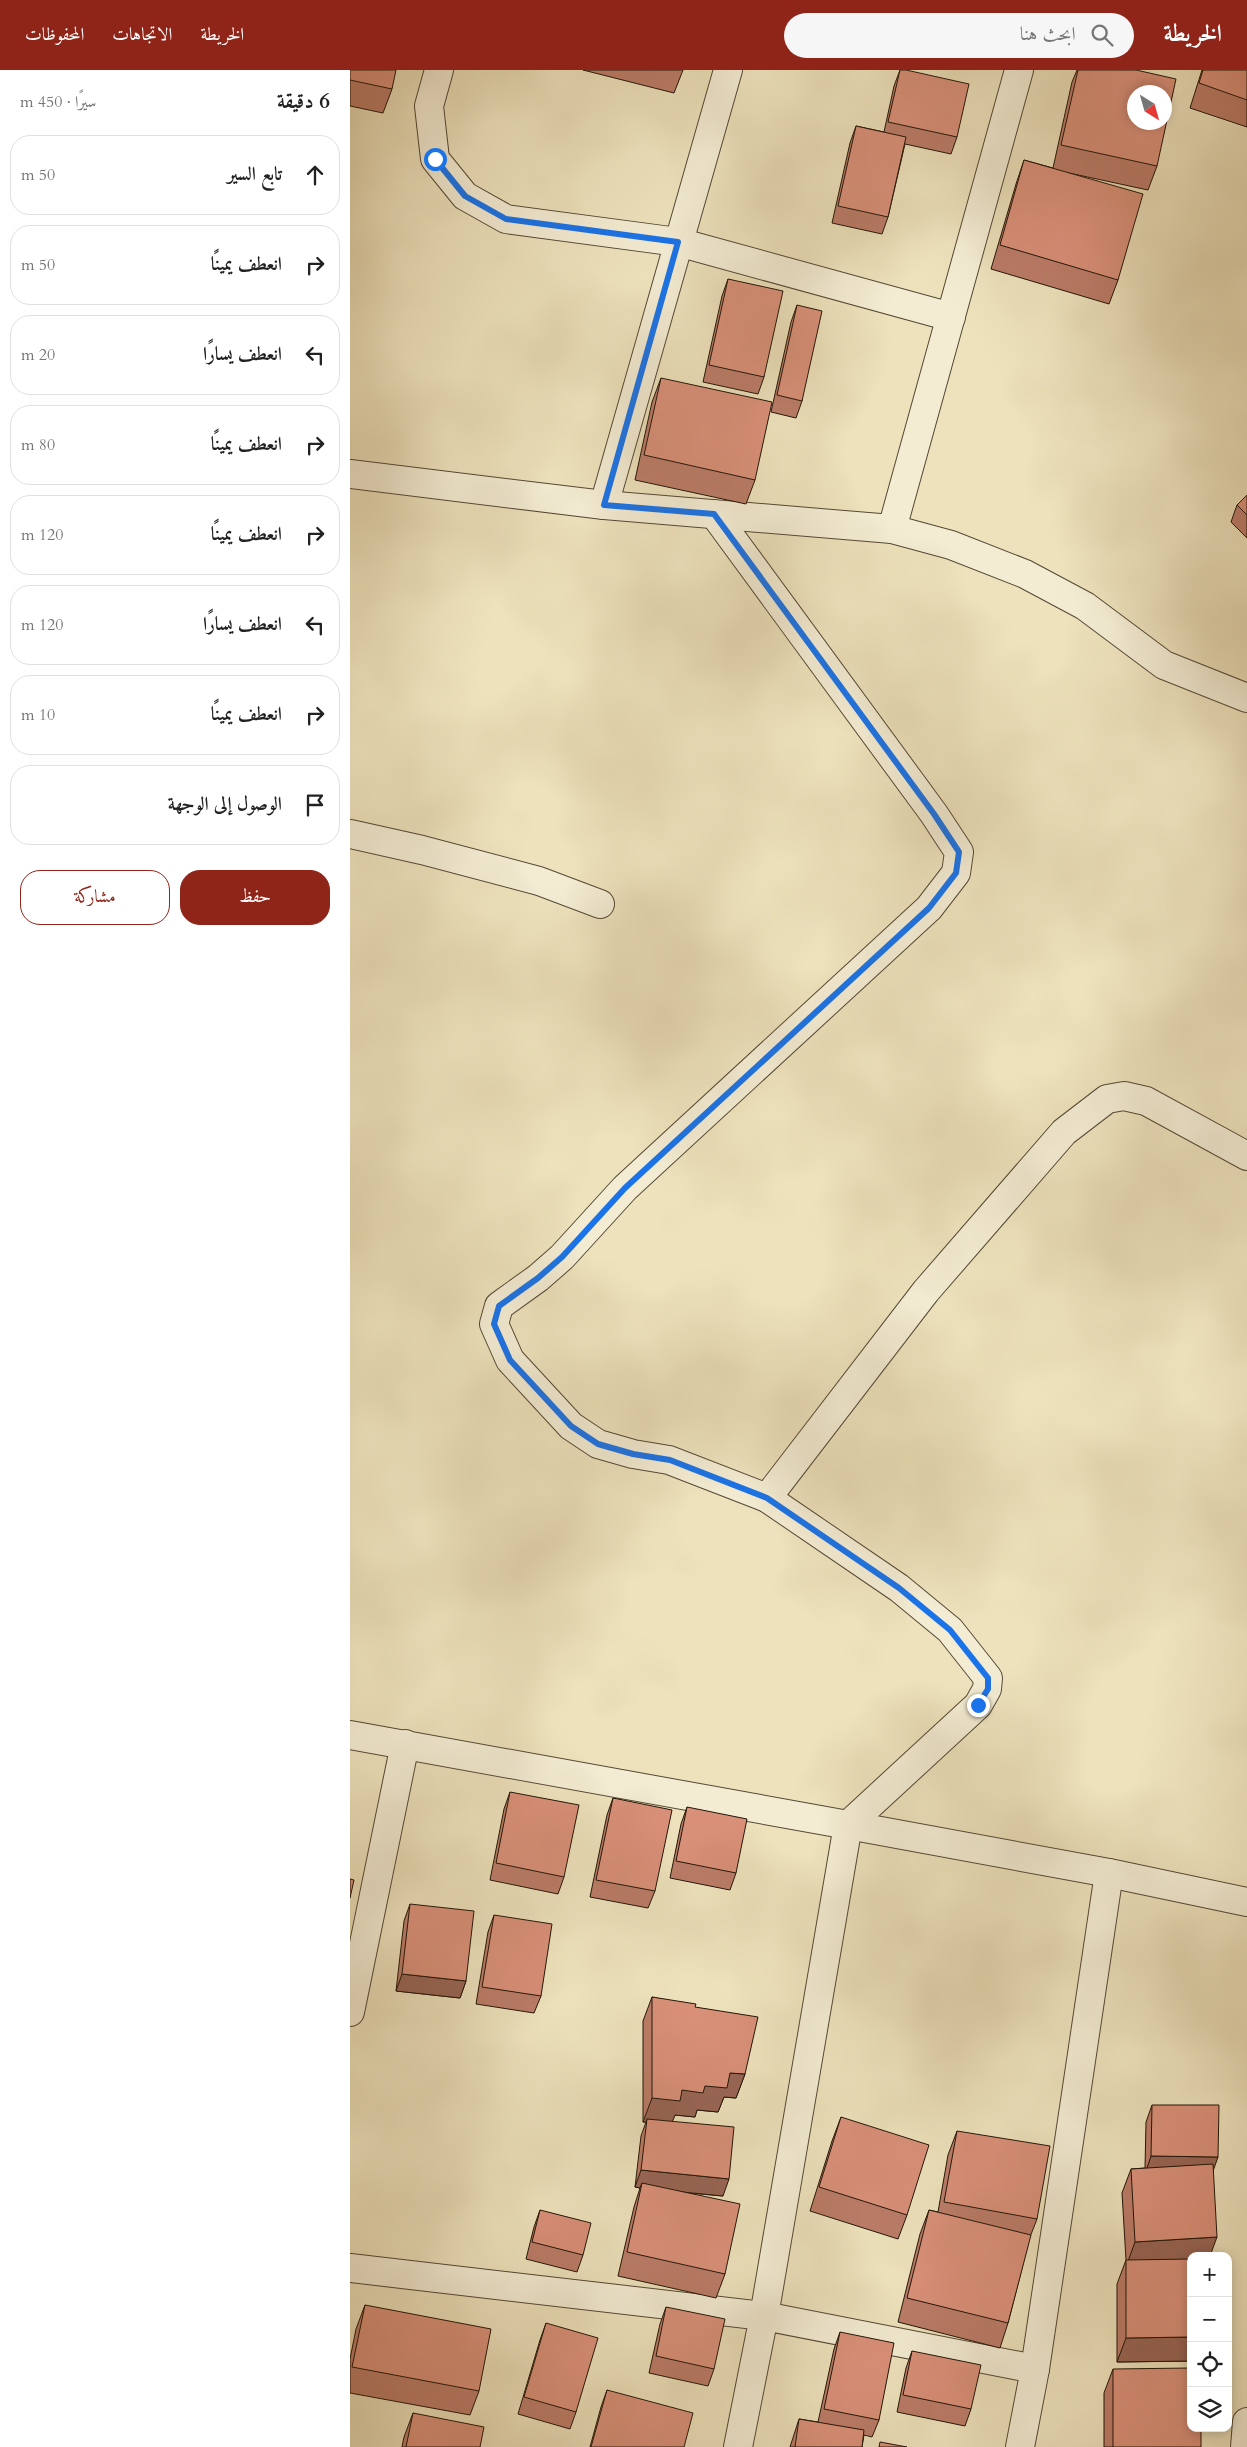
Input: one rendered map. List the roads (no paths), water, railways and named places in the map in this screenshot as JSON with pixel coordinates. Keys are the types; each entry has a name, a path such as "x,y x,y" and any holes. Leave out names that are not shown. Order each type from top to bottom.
{"street":[{"path":"439,70 429,106 435,159 465,196 506,219 678,242 951,317"},
{"path":"604,505 728,70"},
{"path":"892,529 1020,70"},
{"path":"350,474 604,505 892,529 951,545 1025,574 1085,606 1164,665 1247,698"},
{"path":"714,514 939,822 959,852 956,873 929,908 625,1188 562,1257 538,1278 499,1306 494,1324 510,1360 571,1426 598,1444 633,1454 670,1460 767,1498 899,1588 950,1630 988,1678 988,1689 978,1705 848,1825 764,2316 738,2447"},
{"path":"350,834 539,880 600,904"},
{"path":"767,1498 926,1291 1064,1132 1107,1099 1124,1096 1146,1101 1247,1156"},
{"path":"350,1735 1109,1873 1247,1902"},
{"path":"350,2012 405,1744"},
{"path":"1020,2447 1034,2369 1109,1873"},
{"path":"350,2268 764,2316 1034,2369"},
{"path":"1245,2447 1247,2422"}]}
